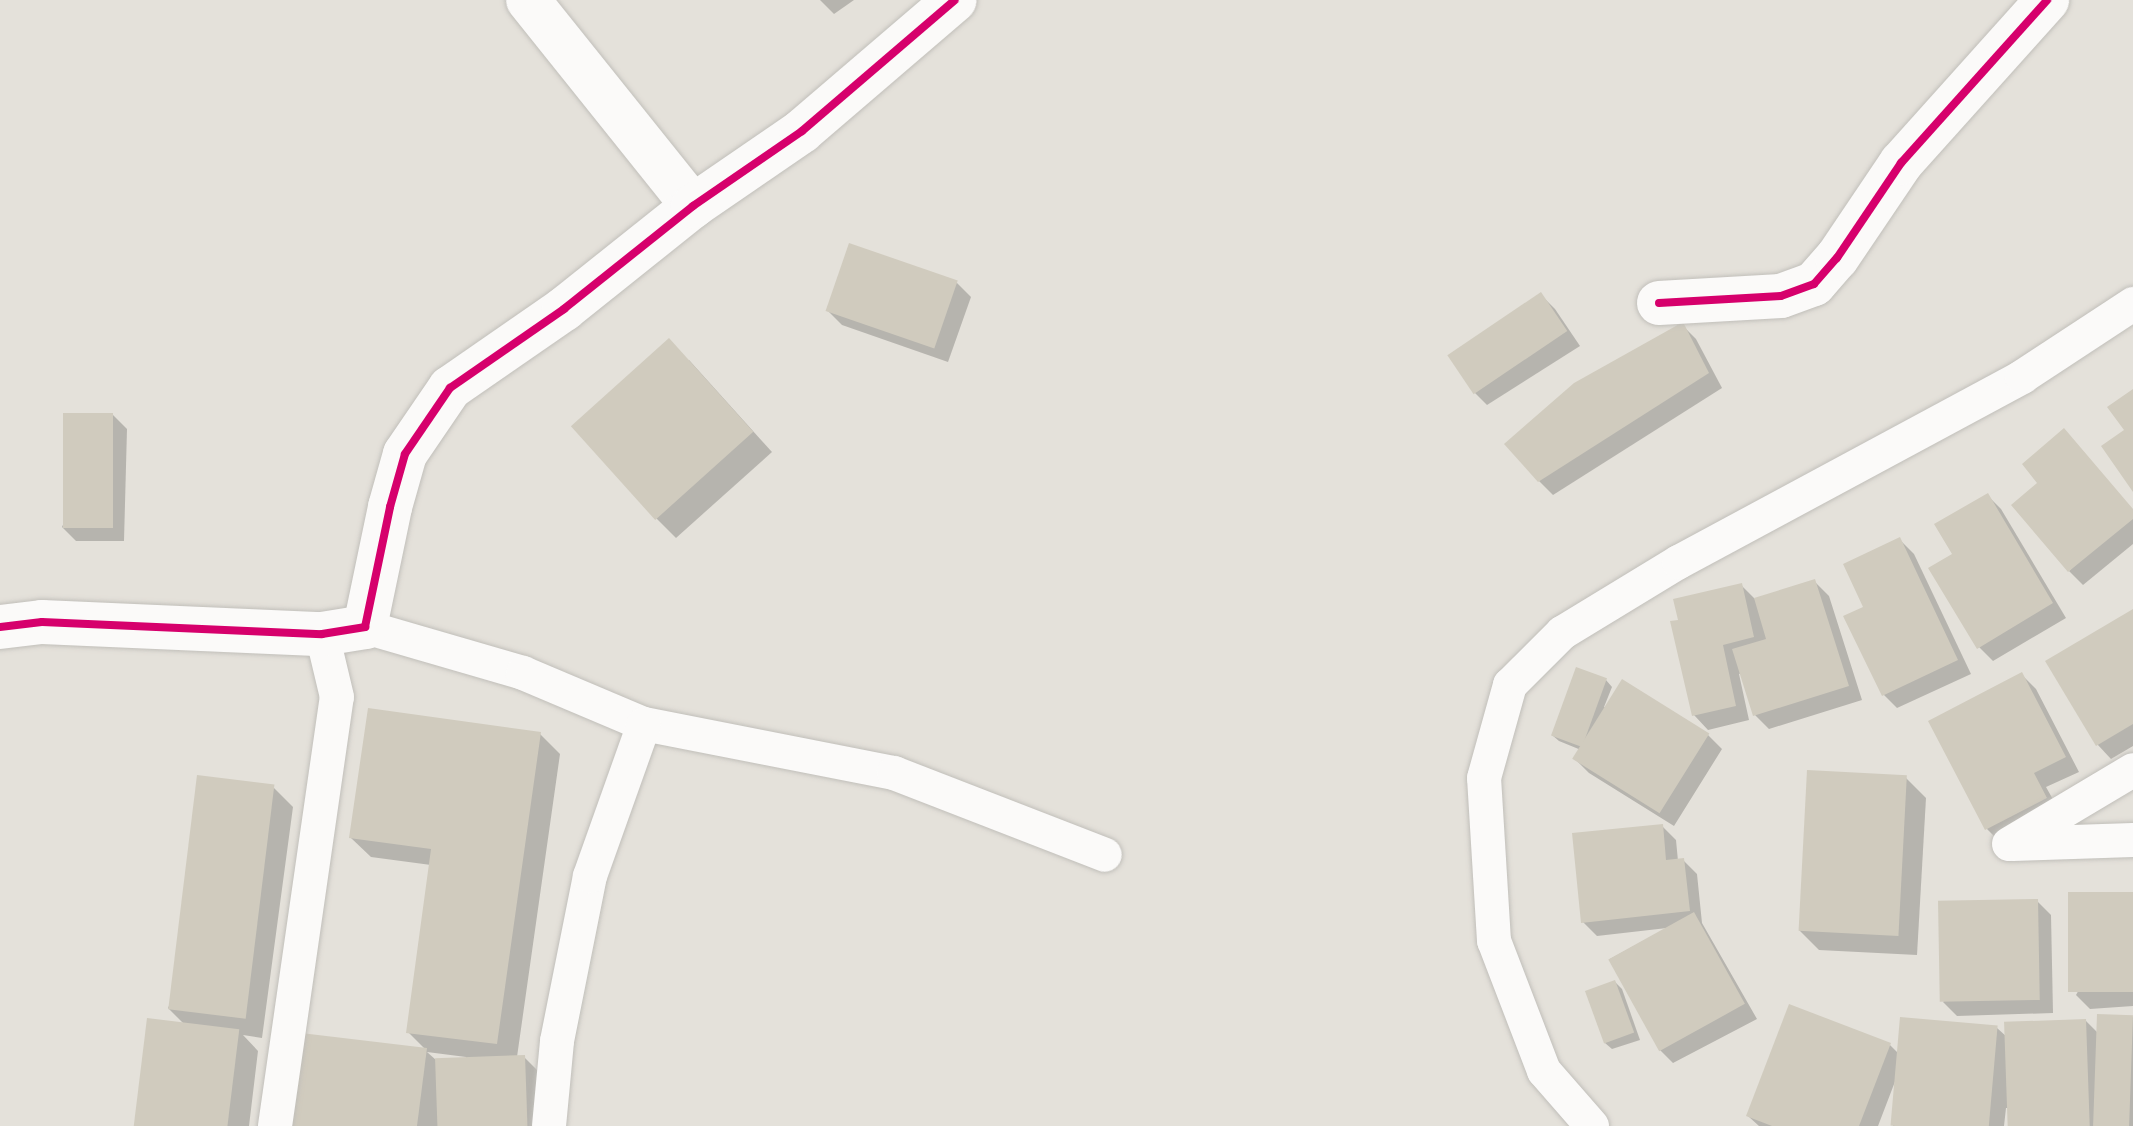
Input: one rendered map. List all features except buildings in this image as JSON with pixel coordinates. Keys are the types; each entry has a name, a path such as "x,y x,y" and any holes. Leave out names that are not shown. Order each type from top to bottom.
{"street":[{"path":"528,0 693,206"},
{"path":"0,627 42,622 322,634 365,627 390,507 405,454 450,388 564,309 693,206 802,131 955,0"},
{"path":"1659,303 1781,296 1814,284 1837,258 1901,163 2047,0"}],"lane":[{"path":"1592,1126 1544,1071 1494,941 1484,778 1510,685 1562,633 1679,562 2022,377 2133,304"},
{"path":"365,627 523,673 644,724 894,773 1105,855"},
{"path":"275,1126 337,697 322,634"},
{"path":"549,1126 557,1041 590,876 644,724"},
{"path":"2133,770 2009,844 2133,840"}],"cycle path":[{"path":"0,627 42,622 322,634 365,627 390,507 405,454 450,388 564,309 693,206 802,131 955,0"},
{"path":"1659,303 1781,296 1814,284 1837,258 1901,163 2047,0"}]}
